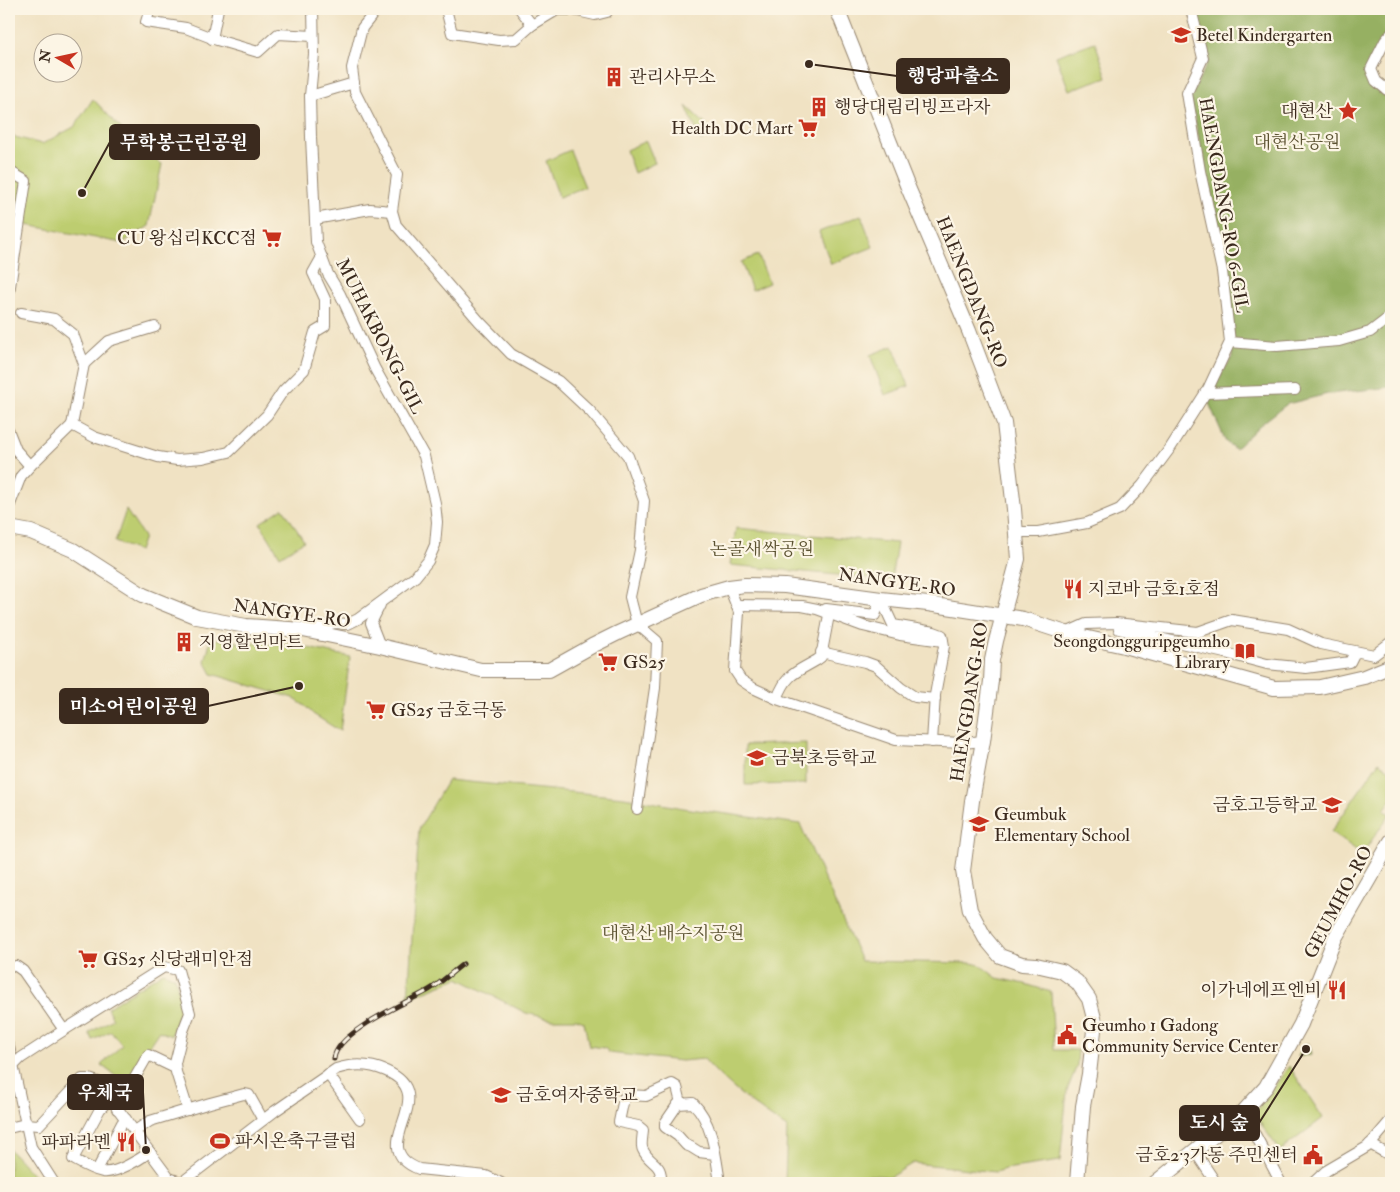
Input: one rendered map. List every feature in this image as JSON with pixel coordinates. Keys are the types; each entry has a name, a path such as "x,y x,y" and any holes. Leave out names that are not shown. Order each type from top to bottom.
{"main road":[{"name":"HAENGDANG-RO","path":"837,9 907,185 969,331 1004,423 1018,559 992,660 963,871 970,910 985,938 1000,956 1022,964 1062,971 1077,982 1089,999 1095,1022 1083,1106 1077,1183"},
{"name":"NANGYE-RO","path":"9,528 31,532 73,550 143,595 196,618 246,626 307,630 482,670 549,670 592,646 701,595 729,587 745,586 785,586 881,600 928,604 1024,619 1066,633 1124,646 1274,688 1320,688 1359,678 1391,666"},
{"name":"GEUMHO-RO","path":"1155,1183 1242,1114 1266,1087 1297,1032 1336,938 1391,841"}],"street":[{"path":"150,9 146,22 186,28 258,52 278,34 314,36"},
{"path":"212,38 218,9"},
{"name":"MUHAKBONG-GIL","path":"313,9 314,36 310,96 316,242 328,274 340,294 375,369 424,456 438,522 435,545 428,561 415,577 382,602 375,612 372,623 380,646"},
{"path":"377,9 362,28 352,68 355,92 397,176 392,211 396,225 504,348 558,381 590,411 628,456 644,500 640,550 630,597 637,624 657,641 655,688 637,809"},
{"path":"446,9 452,33 499,40 516,39 532,25 557,9 594,14 606,12 608,9"},
{"path":"520,9 532,25"},
{"name":"HAENGDANG-RO 6-GIL","path":"1191,9 1203,58 1187,93 1200,171 1222,271 1230,342"},
{"path":"1391,34 1385,41 1371,69 1376,81 1387,90 1391,89"},
{"path":"310,96 354,83"},
{"path":"9,172 26,181 9,292"},
{"path":"315,220 370,209 392,211"},
{"path":"72,425 94,437 158,457 177,460 202,458 229,452 267,415 283,390 304,370 315,332 325,326 325,299 313,273 322,257"},
{"path":"9,507 21,476 72,425 84,364 73,334 54,319 21,313"},
{"path":"1016,532 1038,532 1087,522 1120,510 1142,486 1171,447 1205,393 1230,342 1277,346 1339,341 1370,332 1391,316"},
{"path":"84,364 109,341 155,327"},
{"path":"1205,393 1295,390"},
{"path":"9,432 16,450 30,466"},
{"path":"729,587 739,612 735,670 741,680 753,688 777,699 896,740 964,743 982,741"},
{"path":"736,605 802,606 875,615 881,600"},
{"path":"881,600 893,625 942,635 944,646 935,699 932,742"},
{"path":"307,630 335,623 348,624 382,602"},
{"path":"817,609 863,626 900,635 943,641"},
{"path":"777,699 790,675 821,657 829,614"},
{"path":"1066,633 1086,624 1116,622 1198,632 1232,620 1288,629 1321,644 1374,655 1391,642"},
{"path":"1086,624 1126,630 1267,664 1306,668 1350,662 1354,654 1358,652"},
{"path":"821,652 876,666 900,688 915,697 935,699"},
{"path":"16,966 23,971 64,1030"},
{"path":"11,1067 21,1058 164,967 178,970 190,1013 183,1031 175,1068 188,1110"},
{"path":"9,1047 11,1067 31,1147 54,1183"},
{"path":"117,1109 148,1055 175,1068"},
{"path":"9,1128 25,1124 39,1125 82,1079 89,1078 98,1082 169,1178 182,1183 263,1120 336,1069 358,1065 370,1066 395,1075 404,1082 407,1088 408,1105 398,1134 399,1149 406,1162 419,1169 486,1176 501,1183"},
{"path":"328,1074 360,1120"},
{"path":"661,1183 662,1177 659,1167 644,1152 642,1147 643,1130 638,1126 619,1122 624,1098 629,1095 646,1096 672,1084 677,1087 679,1103 665,1124 665,1127 678,1136 686,1145 699,1152 715,1154"},
{"path":"135,1131 150,1121 244,1094 250,1095 263,1120"},
{"path":"110,1099 100,1109 73,1159 102,1172 136,1161 150,1152"},
{"path":"679,1103 693,1103 698,1108 713,1140 720,1183"},
{"path":"1242,1114 1282,1183"},
{"path":"102,1172 122,1124 126,1119"},
{"path":"1313,1183 1326,1171 1370,1144 1391,1120"},
{"path":"1370,1144 1391,1156"},
{"path":"1199,1148 1200,1160 1216,1183"}],"green space":[{"name":"대현산공원","path":"1196,9 1391,9 1391,28 1384,36 1369,66 1367,75 1371,82 1391,94 1391,387 1328,394 1287,404 1260,425 1235,449 1226,442 1208,401 1217,381 1232,357 1233,327 1214,208 1190,98 1209,60"},
{"path":"1095,42 1107,77 1069,90 1056,56"},
{"path":"93,99 146,155 162,164 149,226 122,243 11,222 9,234 9,133 11,136 42,144 74,127"},
{"path":"686,106 716,134 701,141"},
{"path":"646,141 655,163 634,173 626,150"},
{"path":"570,150 585,187 559,197 546,161"},
{"path":"861,215 873,247 831,264 819,232"},
{"path":"758,255 769,283 752,290 741,262"},
{"path":"893,346 909,386 885,395 870,355"},
{"path":"283,508 304,541 280,556 260,523"},
{"path":"126,510 144,537 139,551 115,542"},
{"name":"논골새싹공원","path":"736,528 897,543 891,580 730,565"},
{"path":"217,639 242,643 290,644 350,657 340,731 313,714 293,698 212,674 205,661 210,643"},
{"path":"806,743 806,784 745,785 745,745"},
{"path":"1379,762 1391,771 1391,800 1384,810 1390,814 1362,854 1331,832"},
{"name":"대현산 배수지공원","path":"448,780 624,797 683,808 800,824 861,961 972,963 980,965 997,978 1051,992 1054,1050 1078,1050 1077,1065 1067,1091 1060,1161 996,1172 913,1163 890,1177 874,1175 847,1176 833,1182 785,1183 787,1128 743,1096 704,1059 681,1061 609,1053 605,1048 589,1046 584,1022 576,1019 552,1019 526,1013 458,978 408,998 419,829"},
{"path":"163,972 175,977 184,1012 179,1012 171,1036 159,1031 116,1101 110,1093 117,1077 101,1065 122,1045 111,1031 93,1040 89,1033 113,1019 107,1008"},
{"path":"1308,1043 1311,1054 1298,1057 1305,1044"},
{"path":"1289,1066 1323,1118 1280,1151 1254,1114"},
{"name":"파시온축구클럽","path":"223,1133 228,1143 217,1149 212,1140"},
{"path":"9,1149 36,1178 33,1183 9,1183"}],"railway":[{"path":"334,1059 338,1049 346,1039 359,1029 389,1010 429,990 463,964"}],"place":[{"name":"Betel Kindergarten","path":"1181,35"},
{"name":"행당파출소","path":"809,64"},
{"name":"관리사무소","path":"614,77"},
{"name":"행당대림리빙프라자","path":"819,107"},
{"name":"대현산","path":"1348,111"},
{"name":"Health DC Mart","path":"808,128"},
{"name":"무학봉근린공원","path":"82,193"},
{"name":"CU 왕십리KCC점","path":"272,238"},
{"name":"지코바 금호1호점","path":"1073,589"},
{"name":"지영할린마트","path":"184,642"},
{"name":"Seongdongguripgeumho Library","path":"1245,651"},
{"name":"GS25","path":"608,662"},
{"name":"미소어린이공원","path":"299,686"},
{"name":"GS25 금호극동","path":"376,710"},
{"name":"금북초등학교","path":"757,758"},
{"name":"금호고등학교","path":"1332,805"},
{"name":"Geumbuk Elementary School","path":"979,824"},
{"name":"GS25 신당래미안점","path":"88,959"},
{"name":"이가네에프엔비","path":"1337,990"},
{"name":"Geumho 1 Gadong Community Service Center","path":"1067,1035"},
{"name":"도시 숲","path":"1306,1049"},
{"name":"금호여자중학교","path":"501,1095"},
{"name":"파시온축구클럽","path":"220,1141"},
{"name":"파파라멘","path":"126,1142"},
{"name":"우체국","path":"146,1150"},
{"name":"금호2·3가동 주민센터","path":"1313,1155"}]}
